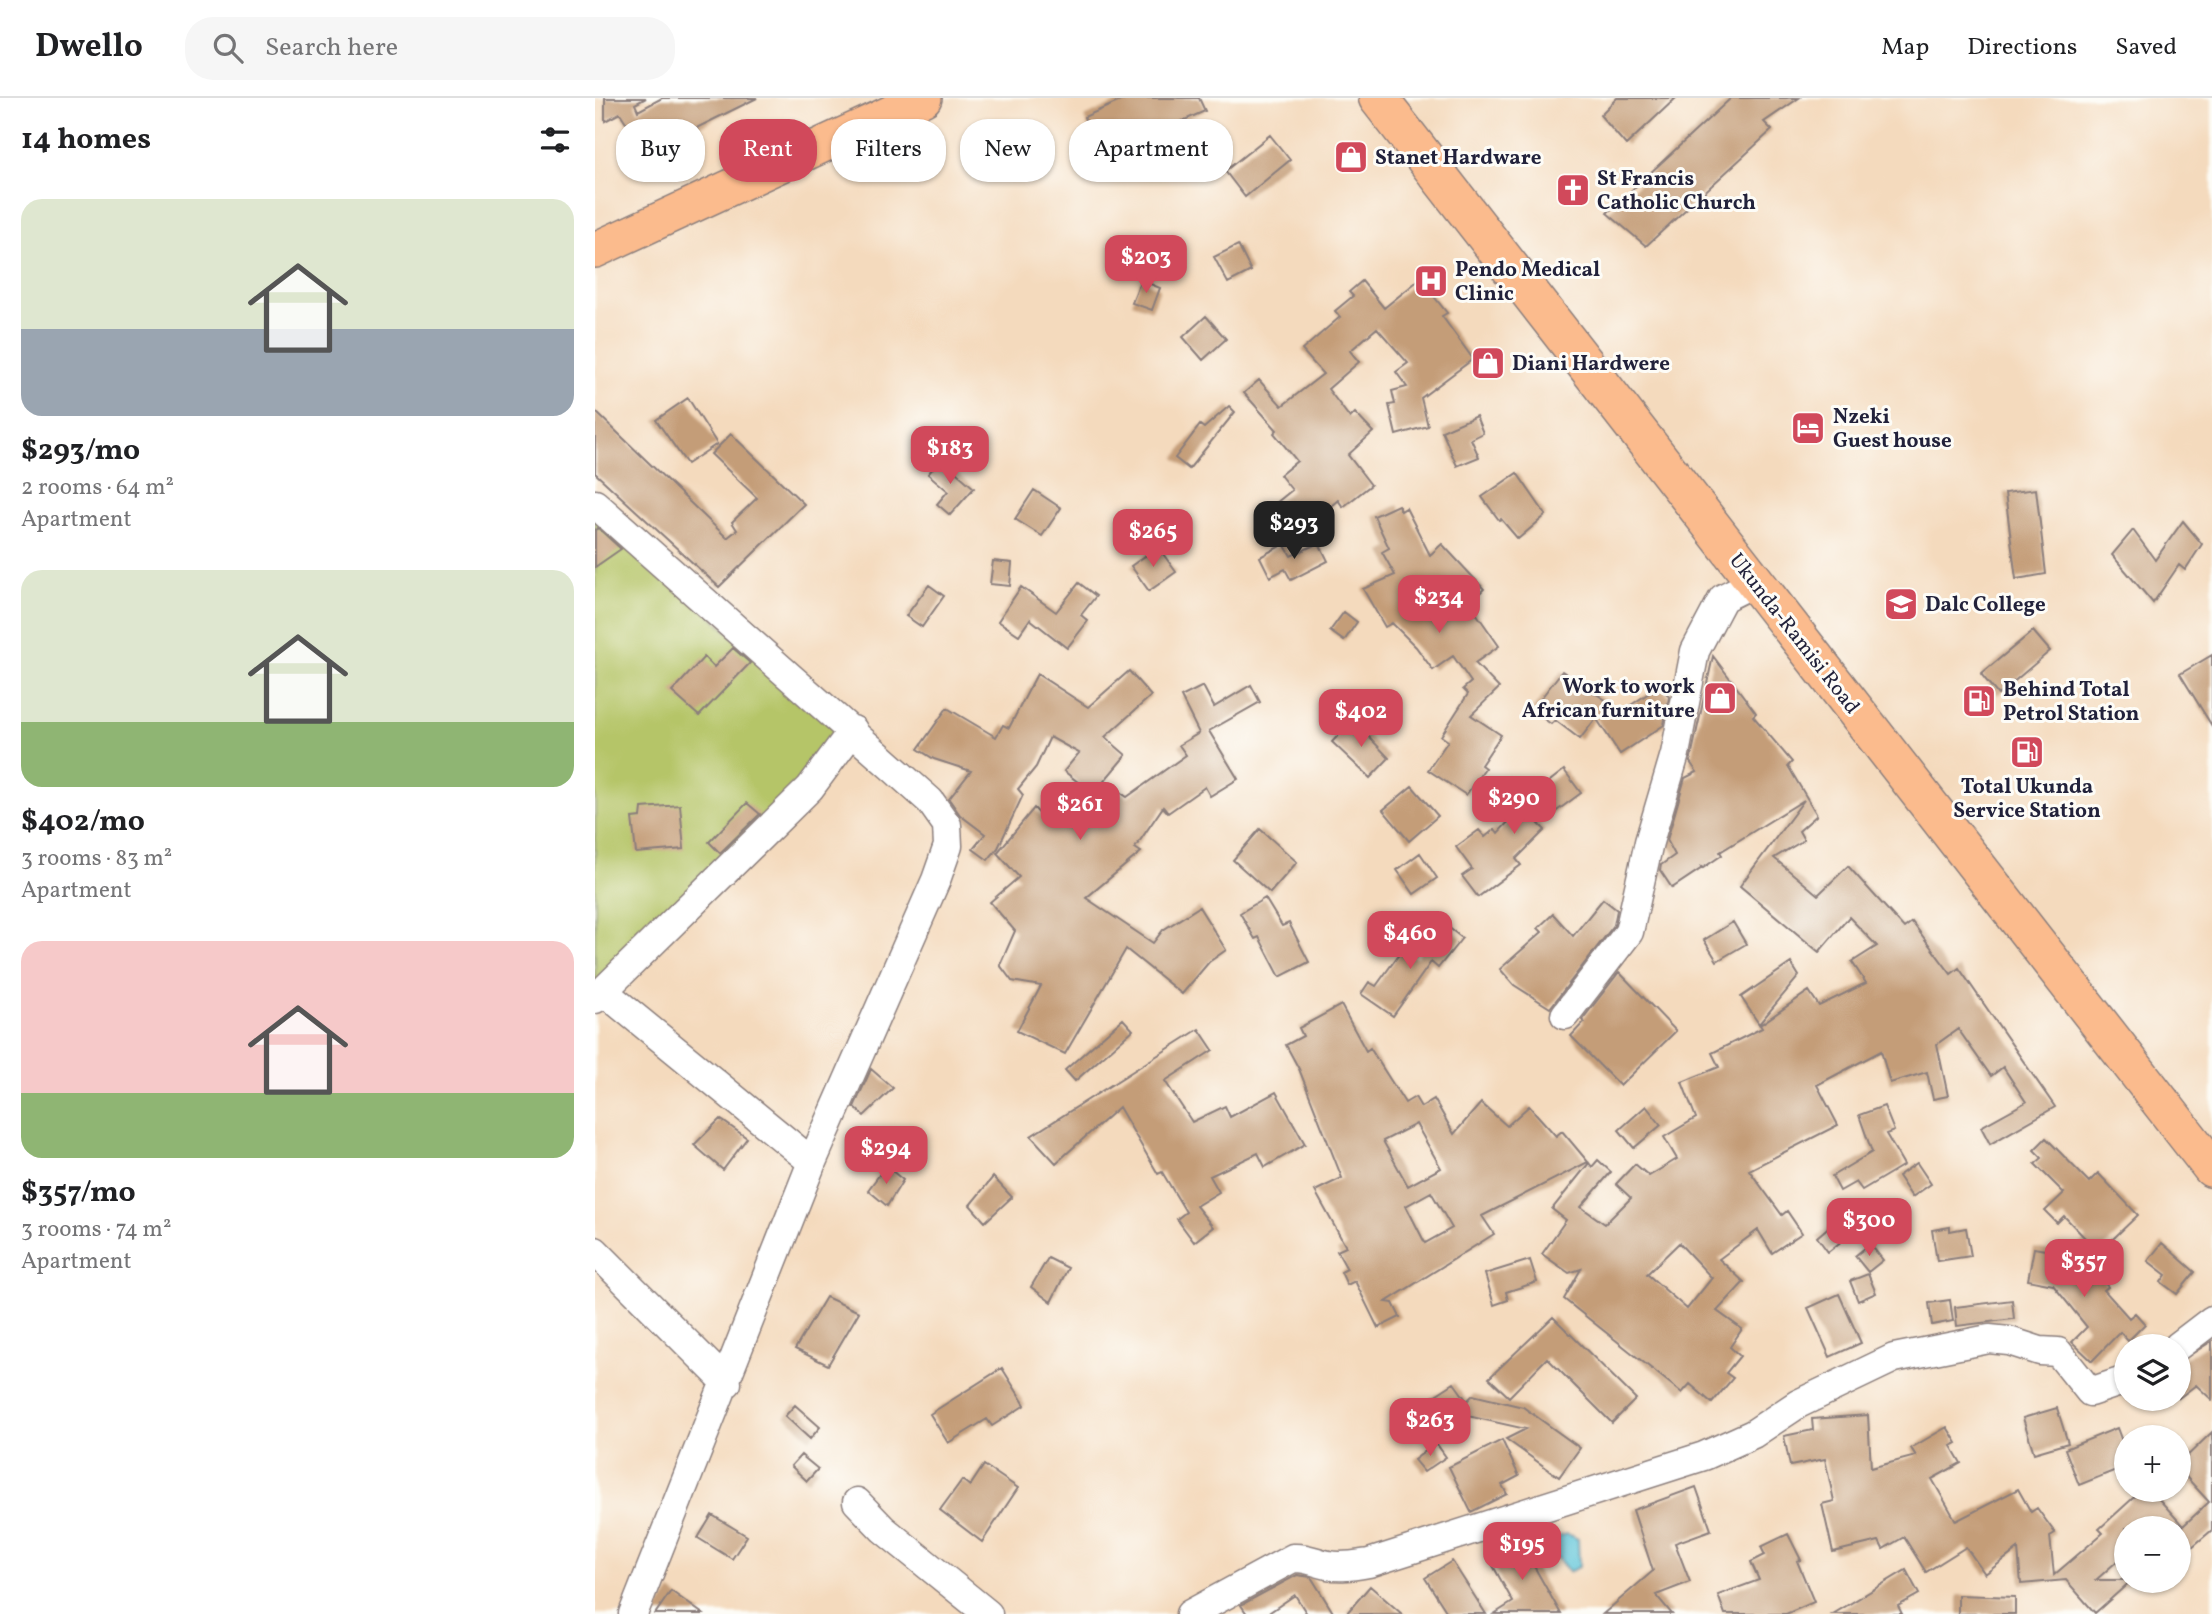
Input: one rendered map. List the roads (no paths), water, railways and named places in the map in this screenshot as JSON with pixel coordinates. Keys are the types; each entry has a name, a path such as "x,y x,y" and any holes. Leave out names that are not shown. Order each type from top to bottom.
{"highway":[{"name":"Ukunda-Ramisi Road","path":"1378,98 2212,1168"}],"main road":[{"path":"595,250 924,98"}],"street":[{"path":"595,504 853,730 939,810 947,825 948,846 936,880 812,1162 633,1614"},
{"path":"1565,1015 1629,932 1649,842 1675,754 1695,651 1723,598 1755,582"},
{"path":"812,1162 599,995 810,788 853,730"},
{"path":"595,1251 727,1382"},
{"path":"2191,1336 2212,1320"},
{"path":"1190,1614 1293,1559 1307,1557 1340,1566 1369,1563 1704,1456 1753,1434 1798,1404 1894,1357 1989,1339 2009,1340 2040,1351 2058,1352 2090,1392 2114,1384"},
{"path":"857,1502 883,1529 988,1614"}],"water":[{"path":"1567,1534 1578,1539 1579,1567 1569,1572 1550,1549 1552,1539"}],"place":[{"name":"Stanet Hardware","path":"1351,157"},
{"name":"St Francis Catholic Church","path":"1573,190"},
{"name":"Pendo Medical Clinic","path":"1431,281"},
{"name":"Diani Hardwere","path":"1488,363"},
{"name":"Nzeki Guest house","path":"1808,428"},
{"name":"Dalc College","path":"1901,604"},
{"name":"Work to work African furniture","path":"1720,698"},
{"name":"Behind Total Petrol Station","path":"1979,701"},
{"name":"Total Ukunda Service Station","path":"2027,752"}]}
